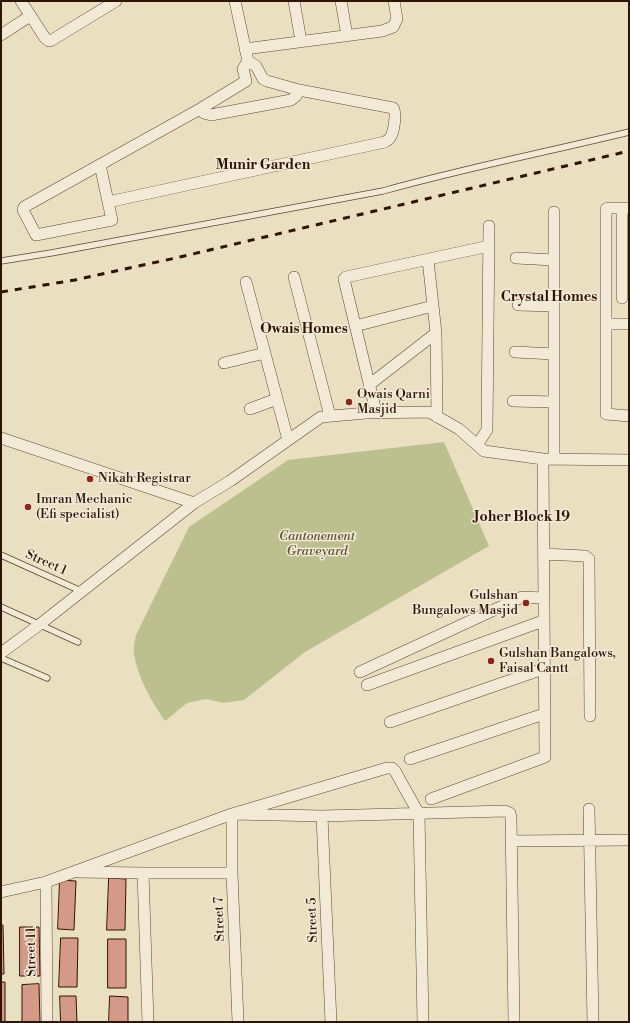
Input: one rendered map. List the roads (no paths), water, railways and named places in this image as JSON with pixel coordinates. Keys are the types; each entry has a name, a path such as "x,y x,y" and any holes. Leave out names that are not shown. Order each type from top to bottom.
{"street":[{"path":"21,1 48,41 116,1"},
{"path":"108,202 385,142 390,139 396,114 393,108 299,90 263,79 256,66 248,61 235,1"},
{"path":"294,1 301,41"},
{"path":"341,1 347,36"},
{"path":"245,49 382,31 393,27 397,19 394,1"},
{"path":"1,35 30,16"},
{"path":"100,165 112,220 109,222 38,235 35,233 22,210 24,207 200,109 246,81 243,69 248,61"},
{"path":"200,109 204,113 211,115 291,100 296,96 299,90"},
{"path":"606,298 625,298 625,208 606,209 606,298 606,414 610,416 629,416"},
{"path":"431,799 544,757 543,598 548,459 554,402 554,212"},
{"path":"477,445 487,430 489,226"},
{"path":"376,412 344,282 346,277 489,246"},
{"path":"516,258 554,260"},
{"path":"428,260 436,334 437,417"},
{"path":"294,277 330,416"},
{"path":"246,282 288,440"},
{"path":"518,305 554,306"},
{"path":"355,326 433,306"},
{"path":"606,324 629,324"},
{"path":"369,384 436,334"},
{"path":"515,352 554,354"},
{"path":"224,363 265,353"},
{"path":"250,408 277,399"},
{"path":"513,401 554,402"},
{"path":"1,653 39,625 194,503 230,481 321,417 376,412 429,412 459,428 484,451 548,459 629,460"},
{"path":"1,438 194,503"},
{"path":"544,554 585,556 589,559 590,716"},
{"path":"360,672 522,597 543,598"},
{"path":"367,685 543,621"},
{"path":"390,722 543,669"},
{"path":"410,759 544,714"},
{"path":"1,892 46,882 232,814 387,768 392,768 419,814 423,1022"},
{"path":"590,809 593,1022"},
{"path":"232,814 322,816 505,811 510,813 514,1022"},
{"name":"Street 7","path":"232,814 232,873 238,1022"},
{"name":"Street 5","path":"322,816 331,1022"},
{"path":"511,841 629,840"},
{"path":"71,872 232,873"},
{"path":"143,873 148,1022"},
{"name":"Street 11","path":"46,882 47,1022"}],"lane":[{"path":"1,261 384,191 431,177 565,148 629,132"},
{"name":"Street 1","path":"1,555 81,592"},
{"path":"1,607 78,642"},
{"path":"1,658 47,678"}],"railway":[{"path":"1,292 75,280 180,257 629,151"}],"place":[{"name":"Owais Qarni Masjid","path":"349,402"},
{"name":"Nikah Registrar","path":"90,479"},
{"name":"Imran Mechanic (Efi specialist)","path":"28,507"},
{"name":"Gulshan Bungalows Masjid","path":"526,603"},
{"name":"Gulshan Bangalows, Faisal Cantt","path":"491,661"}],"district":[{"name":"Munir Garden","path":"263,166"},
{"name":"Crystal Homes","path":"549,298"},
{"name":"Owais Homes","path":"304,330"},
{"name":"Joher Block 19","path":"522,518"}],"park label":[{"name":"Cantonement Graveyard","path":"317,544"}]}
